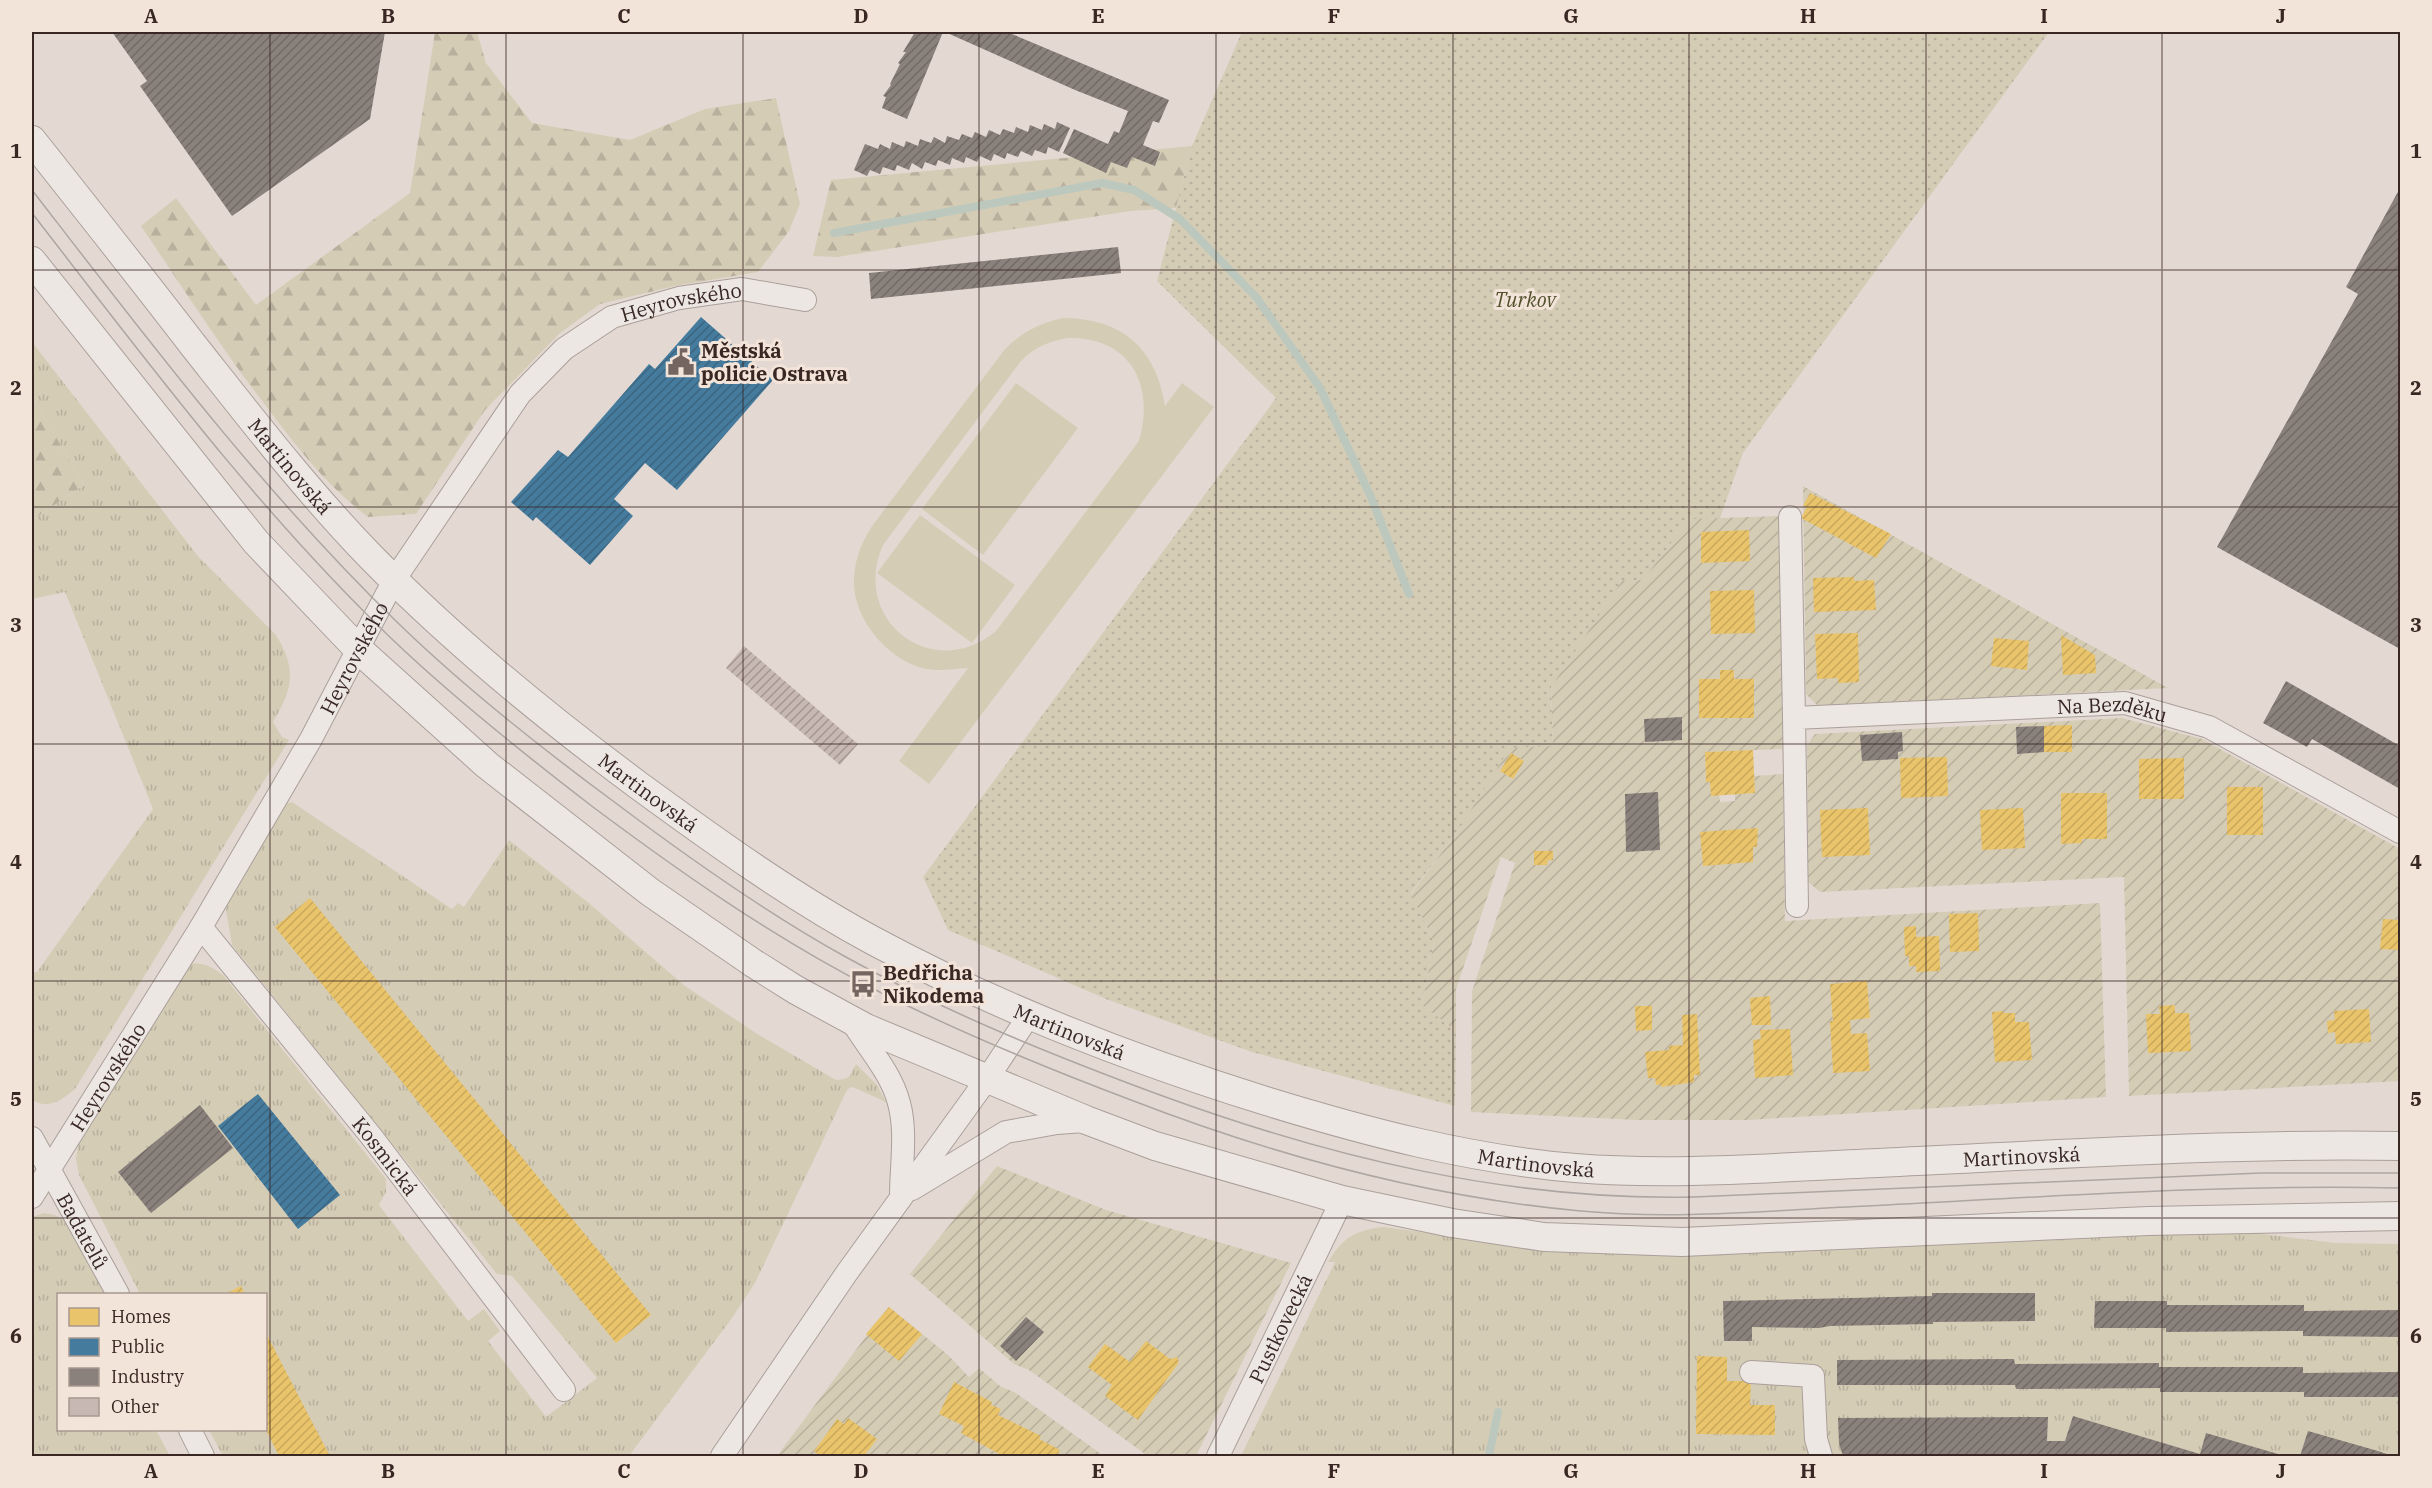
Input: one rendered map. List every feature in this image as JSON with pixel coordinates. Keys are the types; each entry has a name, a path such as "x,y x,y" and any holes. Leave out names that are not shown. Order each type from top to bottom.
{"street":[{"name":"Martinovská","path":"32,140 299,477 394,580 456,639 546,715 733,853 868,938 942,975 1030,1014 1154,1064 1335,1122 1465,1153 1574,1168 1744,1169 2279,1145 2400,1146"},
{"path":"32,261 237,520 275,563 358,649 461,744 641,885 753,963 866,1028 1086,1120 1172,1151 1342,1200 1422,1218 1523,1235 1641,1242 2170,1220 2400,1216"},
{"name":"Heyrovského","path":"32,1197 201,927 291,774 394,580 520,394 564,349 612,317 679,298 742,290 805,300"},
{"path":"1790,517 1797,906"},
{"name":"Na Bezděku","path":"1794,718 2125,703 2209,727 2400,832"},
{"name":"Kosmická","path":"201,927 371,1136 564,1390"},
{"path":"722,1456 901,1196 987,1079 1030,1014"},
{"path":"851,1020 888,1076 900,1104 901,1196"},
{"path":"901,1196 1006,1132 1086,1120"},
{"name":"Badatelů","path":"32,1138 117,1293"},
{"name":"Pustkovecká","path":"1218,1456 1342,1200"},
{"path":"1751,1372 1813,1376 1816,1439 1821,1456"},
{"path":"190,1431 203,1456"}],"green space":[{"path":"435,32 477,32 486,63 532,123 630,140 705,109 776,98 800,204 789,231 758,272 675,286 600,304 560,333 485,410 416,514 368,517 327,481 291,439 219,342 141,226 176,198 256,305 410,193"},
{"name":"Turkov","path":"1242,32 2049,32 1743,453 1720,518 1689,520 1643,580 1551,687 1553,746 1459,829 1411,893 1434,941 1422,1005 1456,1031 1455,1106 1252,1052 1106,999 948,930 923,877 1276,398 1157,281 1192,146"},
{"path":"1192,146 1176,208 1130,211 837,257 813,256 831,180"},
{"path":"1084,319 1103,324 1133,340 1154,368 1165,406 1182,383 1214,407 929,784 899,761 968,668 939,670 908,663 895,655 873,634 865,621 855,593 854,578 857,557 872,526 1005,349 1025,333 1055,320","holes":["1068,338 1090,340 1108,346 1122,355 1133,368 1144,401 1139,441 996,631 971,646 947,650 923,647 903,636 887,619 878,598 876,572 883,545 1026,356 1037,348 1055,341"]},
{"path":"32,342 197,555 276,635 283,647 290,669 285,699 273,722 282,737 289,740 75,1089 50,1104 32,1100 32,972 37,972 153,809 65,592 32,599 32,520 84,485 32,396"},
{"path":"1016,383 1078,428 983,555 922,509"},
{"path":"32,396 84,485 32,520"},
{"path":"1803,486 2168,688 1818,706 1806,694"},
{"path":"920,515 1015,585 972,643 877,573"},
{"path":"1779,516 1783,749 1705,752 1706,782 1710,782 1719,795 1720,802 1735,801 1735,794 1755,793 1754,776 1783,774 1785,921 2100,903 2106,1097 1749,1120 1637,1120 1471,1112 1472,991 1515,863 1501,857 1456,989 1456,1031 1422,1005 1434,941 1411,894 1459,829 1510,748 1553,746 1551,687 1622,581 1643,580 1689,519"},
{"path":"2122,718 2202,739 2400,849 2400,1081 2129,1096 2124,877 1820,892 1808,882 1807,746 1815,734"},
{"path":"292,802 452,909 458,903 464,907 509,840 590,904 685,986 759,1035 836,1080 848,1078 856,1064 877,1085 886,1102 855,1088 851,1087 847,1090 755,1283 732,1318 629,1456 223,1456 210,1431 267,1431 267,1293 139,1293 79,1175 76,1159 79,1140 186,965 206,965 223,975 386,1179 386,1192 379,1205 468,1321 484,1309 500,1331 488,1341 546,1417 597,1378 512,1276 497,1274 232,945 226,910 232,882 278,806"},
{"path":"997,1166 1106,1210 1291,1263 1196,1456 1148,1456 1029,1370 1014,1364 910,1274"},
{"path":"44,1213 55,1215 76,1227 109,1293 57,1293 57,1431 157,1431 170,1456 32,1456 32,1217"},
{"path":"1384,1227 1575,1253 1713,1255 2238,1231 2336,1243 2400,1244 2400,1456 1241,1456 1335,1262 1328,1262 1339,1246 1351,1236 1366,1230"},
{"path":"889,1307 948,1355 969,1377 979,1368 1000,1386 1016,1393 1104,1456 777,1456 866,1334"}],"building: Homes":[{"path":"1810,493 1891,534 1876,558 1801,518 1807,507 1803,506"},
{"path":"1749,530 1750,561 1701,563 1701,532"},
{"path":"1854,577 1854,581 1874,580 1876,610 1814,612 1813,578"},
{"path":"1754,590 1755,633 1711,634 1710,591"},
{"path":"1858,633 1859,682 1838,683 1838,678 1817,679 1815,634"},
{"path":"2061,635 2095,655 2096,673 2063,675"},
{"path":"1994,638 2029,641 2027,670 1991,666"},
{"path":"1720,670 1734,670 1734,679 1754,679 1754,718 1699,718 1699,679 1720,679"},
{"path":"2072,725 2072,752 2044,752 2044,726"},
{"path":"1753,750 1755,793 1711,796 1710,782 1706,782 1705,752"},
{"path":"1511,753 1524,761 1513,779 1500,771"},
{"path":"1947,757 1948,796 1901,798 1900,758"},
{"path":"2184,758 2184,799 2139,799 2139,759"},
{"path":"2227,787 2263,787 2263,835 2227,835"},
{"path":"2061,793 2107,793 2107,839 2082,839 2082,843 2061,844"},
{"path":"1868,808 1870,855 1822,857 1820,810"},
{"path":"2023,808 2025,848 1982,850 1980,810"},
{"path":"1758,828 1757,847 1753,847 1753,862 1703,866 1700,832"},
{"path":"1534,851 1553,851 1553,860 1548,860 1547,865 1534,865"},
{"path":"310,898 651,1315 616,1343 275,927"},
{"path":"1978,913 1979,951 1950,952 1949,914"},
{"path":"2383,919 2400,920 2400,950 2380,949"},
{"path":"1916,926 1916,937 1939,936 1940,971 1916,972 1916,966 1909,966 1909,956 1905,956 1904,927"},
{"path":"1867,981 1870,1018 1850,1020 1851,1034 1867,1033 1870,1071 1833,1073 1830,984"},
{"path":"1770,996 1771,1025 1752,1025 1750,998"},
{"path":"2175,1005 2175,1013 2189,1013 2191,1051 2148,1053 2146,1014 2160,1014 2159,1006"},
{"path":"1635,1006 1652,1006 1652,1030 1636,1031"},
{"path":"2369,1009 2371,1042 2336,1044 2335,1032 2328,1033 2327,1021 2335,1020 2334,1011"},
{"path":"2003,1011 2003,1013 2015,1013 2015,1022 2029,1022 2032,1060 1995,1062 1992,1012"},
{"path":"1697,1014 1700,1075 1694,1075 1694,1082 1661,1087 1661,1084 1656,1085 1655,1078 1648,1078 1645,1052 1669,1050 1669,1046 1683,1045 1682,1015"},
{"path":"1790,1029 1793,1075 1755,1078 1753,1040 1761,1039 1760,1030"},
{"path":"241,1286 244,1293 227,1293"},
{"path":"889,1307 922,1334 899,1361 866,1334"},
{"path":"267,1335 330,1456 279,1456 266,1431"},
{"path":"1146,1341 1170,1359 1177,1357 1179,1362 1138,1420 1105,1396 1112,1385 1088,1367 1105,1344 1130,1362"},
{"path":"1697,1356 1727,1357 1727,1381 1751,1381 1750,1405 1775,1405 1775,1435 1696,1434"},
{"path":"954,1382 992,1402 991,1405 1001,1409 998,1415 1041,1436 1039,1439 1060,1450 1057,1456 1003,1456 961,1433 964,1426 939,1414"},
{"path":"848,1418 877,1439 864,1456 820,1456 814,1451 837,1419 844,1424"}],"building: Public":[{"path":"701,317 773,380 677,490 645,463 614,499 633,516 590,565 536,517 533,521 511,502 558,450 568,457 649,364 655,369"},
{"path":"258,1094 340,1195 298,1229 218,1126"}],"building: Industry":[{"path":"112,32 385,32 370,119 232,216 140,86 147,81"},
{"path":"915,32 943,32 907,119 882,108 886,97 883,96 891,85 900,64 898,63"},
{"path":"945,32 1007,32 1169,100 1159,123 1153,121 1143,145 1160,152 1155,166 1132,157 1127,168 1111,162 1106,173 1063,153 1074,129 1108,144 1114,131 1119,133 1128,111"},
{"path":"1057,122 1070,128 1059,152 1048,147 1046,154 1035,150 1032,156 1021,151 1018,157 1007,153 1005,159 994,154 991,161 980,156 977,162 966,157 964,163 952,158 950,165 938,160 936,166 925,162 922,169 912,163 909,170 897,165 895,171 883,167 880,174 870,170 867,176 854,170 865,144 878,149 880,144 890,149 892,142 904,147 906,141 918,146 920,139 931,143 934,137 945,143 947,136 959,140 962,134 972,138 975,132 986,137 989,130 1000,135 1003,129 1014,133 1016,127 1028,132 1030,125 1042,130 1044,124 1055,129"},
{"path":"2400,188 2400,649 2217,547 2358,294 2346,287"},
{"path":"1118,247 1121,273 871,299 869,273"},
{"path":"2286,681 2400,746 2400,789 2312,739 2307,747 2263,723"},
{"path":"1682,717 1682,740 1645,742 1644,719"},
{"path":"2044,726 2044,752 2017,754 2016,727"},
{"path":"1902,732 1903,751 1898,752 1898,759 1862,761 1860,735"},
{"path":"1658,792 1660,850 1626,852 1625,794"},
{"path":"200,1105 233,1148 151,1213 118,1172"},
{"path":"1932,1293 2035,1293 2035,1321 1933,1322 1933,1324 1819,1328 1752,1327 1752,1341 1724,1341 1723,1301 1932,1296"},
{"path":"2095,1301 2167,1301 2167,1305 2304,1305 2304,1311 2400,1310 2400,1337 2303,1336 2303,1331 2166,1332 2166,1328 2094,1328"},
{"path":"1026,1317 1044,1332 1016,1361 1000,1346"},
{"path":"2014,1359 2015,1364 2159,1363 2159,1367 2303,1367 2303,1373 2400,1372 2400,1397 2304,1397 2304,1392 2160,1392 2160,1388 2016,1389 2015,1385 1837,1385 1837,1360"},
{"path":"2073,1416 2200,1454 2206,1433 2285,1456 1843,1456 1839,1444 1838,1418 2048,1417 2047,1441 2065,1441"},
{"path":"2308,1431 2378,1451 2393,1456 2300,1456"}],"building: Other":[{"path":"744,646 858,744 840,765 726,668"}],"waterway":[{"path":"834,233 1102,183 1134,190 1180,219 1256,297 1320,388 1371,497 1409,594"},
{"path":"1489,1456 1498,1412"}],"tram line":[{"path":"32,190 253,468 348,573 398,623 477,695 644,825 785,921 844,956 921,996 1039,1048 1160,1095 1290,1138 1422,1171 1557,1192 1694,1197 2261,1173 2400,1173"},
{"path":"32,213 250,488 344,592 394,641 466,705 593,807 761,925 868,986 932,1018 1031,1061 1186,1120 1296,1156 1465,1196 1581,1211 1617,1214 1689,1214 2201,1190 2400,1188"}],"place":[{"name":"Městská policie Ostrava","path":"681,362"},
{"name":"Bedřicha Nikodema","path":"863,984"}]}
